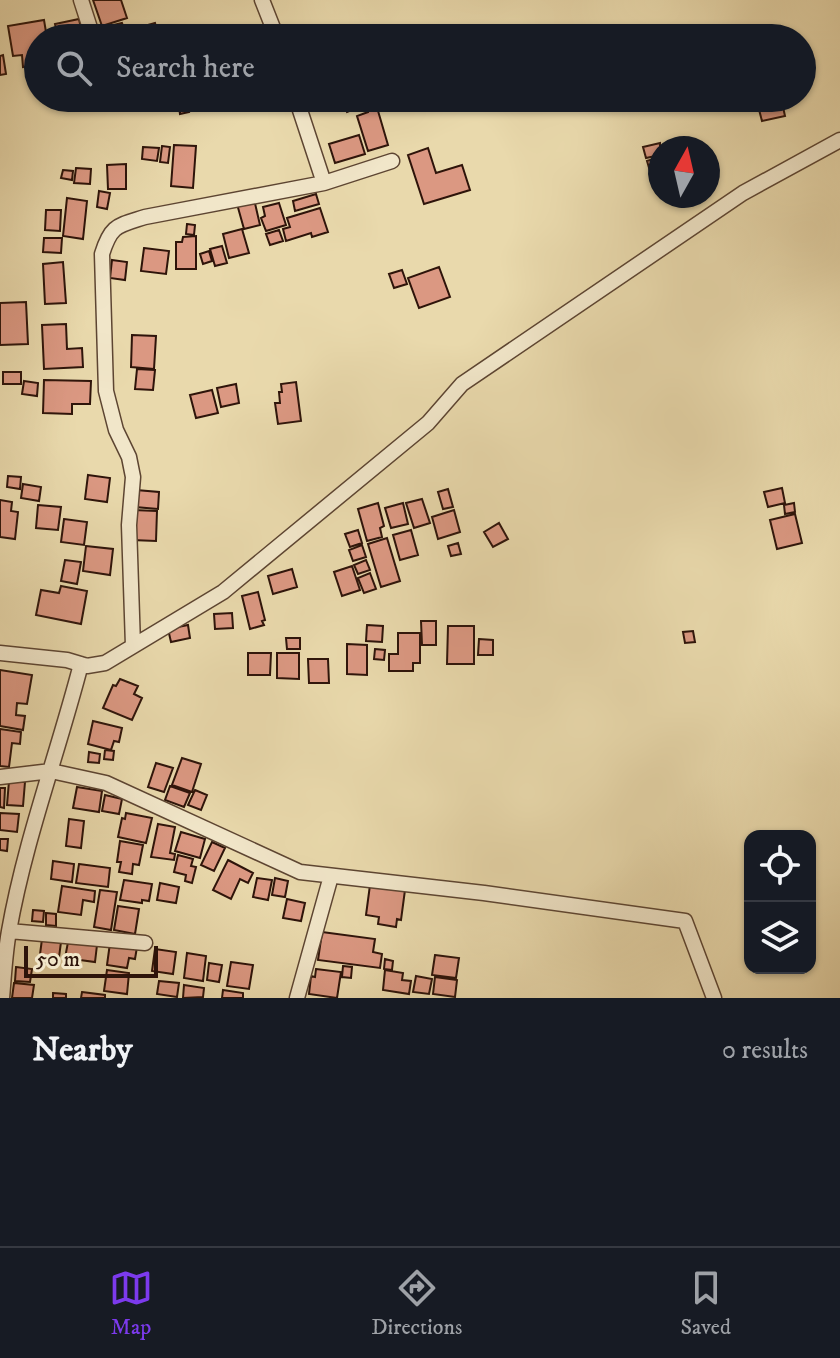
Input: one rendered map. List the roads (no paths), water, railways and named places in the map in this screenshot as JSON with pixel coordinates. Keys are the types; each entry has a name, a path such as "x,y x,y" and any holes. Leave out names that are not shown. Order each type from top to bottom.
{"street":[{"path":"81,0 89,24"},
{"path":"262,0 271,24"},
{"path":"301,112 324,183"},
{"path":"0,653 67,660 87,666 105,663 223,592 428,423 462,384 743,193 840,140"},
{"path":"133,646 129,525 133,477 106,391 102,254 109,233 117,226 145,217 324,183 392,161"},
{"path":"2,998 9,931 41,798 81,664"},
{"path":"0,777 51,771 106,783 300,872 685,921 714,998"},
{"path":"297,998 331,876"},
{"path":"9,931 145,943"}]}
